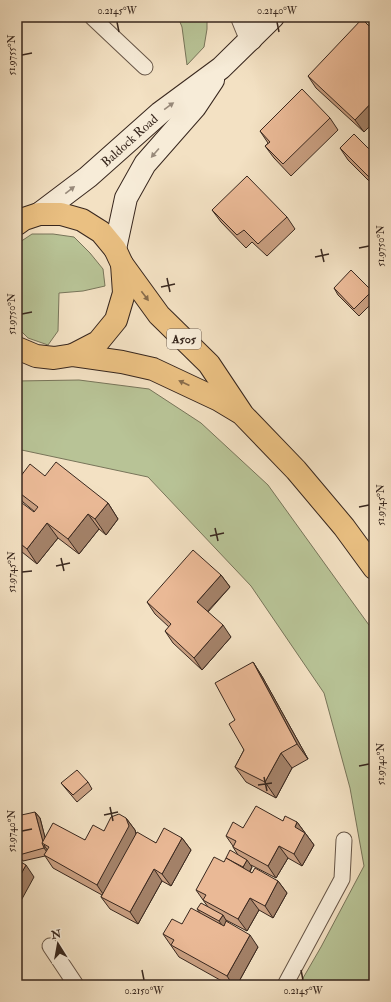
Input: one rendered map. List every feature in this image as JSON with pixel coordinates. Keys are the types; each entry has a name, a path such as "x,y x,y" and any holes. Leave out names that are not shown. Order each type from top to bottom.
{"main road":[{"path":"242,17 251,39"},
{"name":"Baldock Road","path":"39,214 88,177 160,113 222,68 273,17"},
{"name":"Baldock Road","path":"118,257 126,198 145,164 195,107 222,68"},
{"path":"17,224 24,219 39,214 61,214 82,220 101,232 118,257 124,293 116,320 98,342 73,355 54,358 23,355"},
{"name":"A505","path":"118,257 159,315 210,364 243,415 296,470 344,527 374,568"},
{"name":"A505","path":"73,355 122,362 152,369 219,400 243,415"}],"lane":[{"path":"92,17 145,67"},
{"path":"285,985 342,879 344,840"},
{"path":"50,946 76,985"}],"green space":[{"path":"178,17 207,17 204,47 187,65 182,27"},
{"path":"32,234 53,234 74,237 103,269 105,286 83,291 59,293 58,331 48,345 28,338 17,327 17,244"},
{"path":"79,380 149,389 201,423 268,485 374,632 374,985 299,985 364,866 350,788 324,693 251,586 148,477 17,449 17,381"}],"building":[{"path":"362,19 374,31 374,74 370,78 374,82 374,100 355,120 308,76"},
{"path":"302,89 330,118 283,164 265,146 270,142 260,131"},
{"path":"354,134 374,154 374,182 340,148"},
{"path":"247,176 287,217 258,244 244,230 237,235 212,210"},
{"path":"351,270 372,291 354,309 334,288"},
{"path":"56,462 108,503 95,519 88,514 68,539 47,523 27,549 17,541 17,509 22,503 34,512 38,507 17,491 17,481 30,464 45,476"},
{"path":"193,550 221,575 197,602 223,625 194,658 165,631 171,624 147,602"},
{"path":"253,662 297,744 281,753 265,782 235,767 244,750 229,724 235,720 215,683"},
{"path":"77,770 88,782 73,795 61,783"},
{"path":"256,806 283,821 285,816 297,822 295,827 305,833 294,854 279,846 268,866 233,847 236,841 226,836 233,822 243,828"},
{"path":"35,812 44,848 19,855 17,848 17,816"},
{"path":"119,814 126,818 129,826 97,885 44,855 49,847 42,843 53,823 85,840 93,825 104,831 111,817"},
{"path":"164,828 182,838 162,874 154,869 130,912 101,897 137,832 156,843"},
{"path":"230,850 247,860 243,867 226,858"},
{"path":"214,857 224,862 226,858 252,873 255,868 278,881 265,906 250,898 238,919 203,900 206,895 196,890"},
{"path":"17,860 26,865 17,881"},
{"path":"201,903 223,915 219,921 197,909"},
{"path":"191,908 224,926 226,921 250,935 227,976 171,945 174,940 163,934 172,919 182,924"}]}
